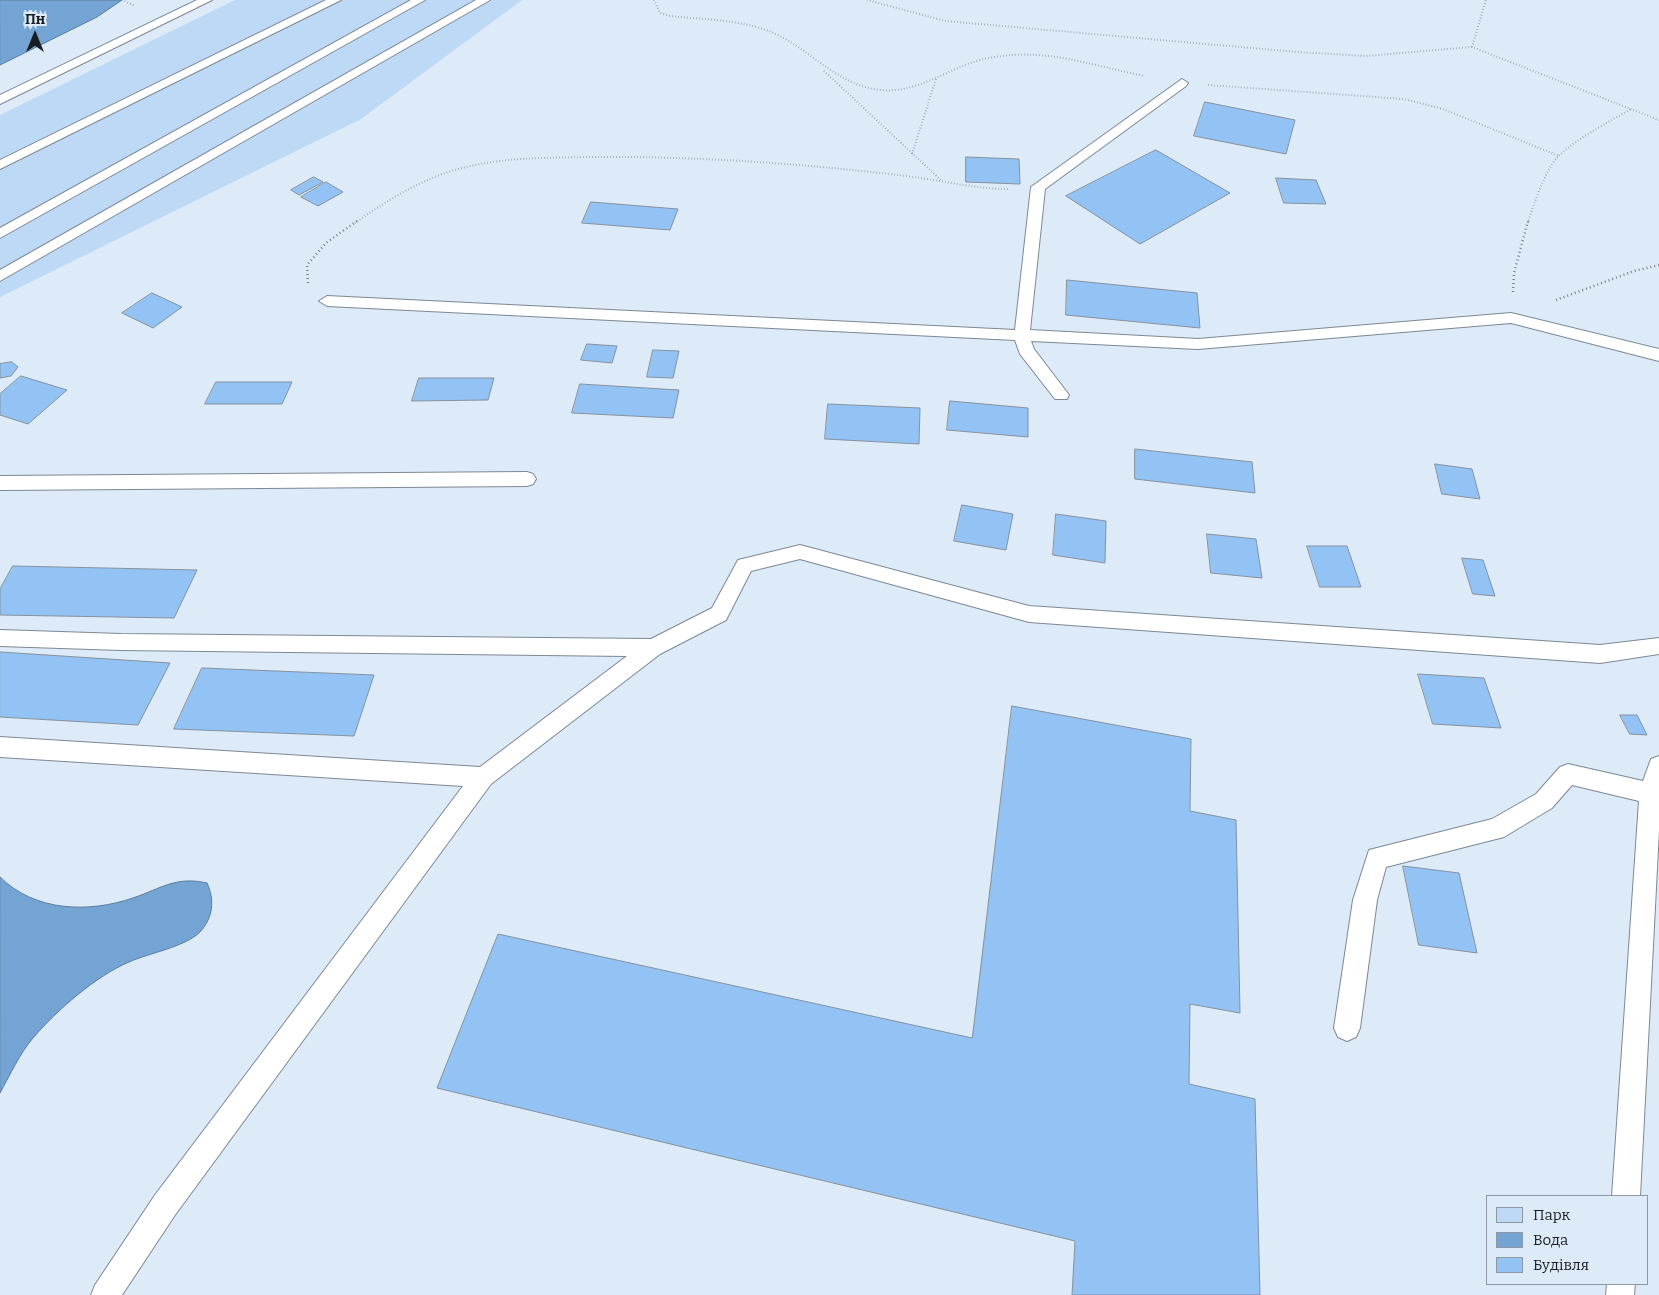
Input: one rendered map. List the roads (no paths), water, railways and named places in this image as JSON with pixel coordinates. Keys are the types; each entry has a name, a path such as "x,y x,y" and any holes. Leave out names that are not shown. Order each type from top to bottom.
{"lane":[{"path":"0,100 206,0"},
{"path":"0,165 335,0"},
{"path":"0,234 419,0"},
{"path":"0,276 484,0"},
{"path":"1061,395 1026,350 1022,336 1038,188 1182,83"},
{"path":"328,301 1198,344 1511,318 1659,356"},
{"path":"0,482 527,479"},
{"path":"105,1295 165,1205 483,778 653,648 719,614 746,565 800,552 1029,614 1600,654 1659,646"},
{"path":"0,638 121,642 653,648"},
{"path":"0,747 483,778"},
{"path":"1626,1195 1654,793 1659,766"},
{"path":"1347,1028 1365,900 1377,858 1496,829 1544,801 1568,774 1654,793"}],"water":[{"path":"0,0 122,0 97,17 0,65"},
{"path":"0,877 14,889 29,897 63,906 99,906 116,903 169,884 186,881 207,883 212,902 208,921 200,932 193,937 176,946 116,968 90,985 65,1005 28,1044 0,1093"}]}
